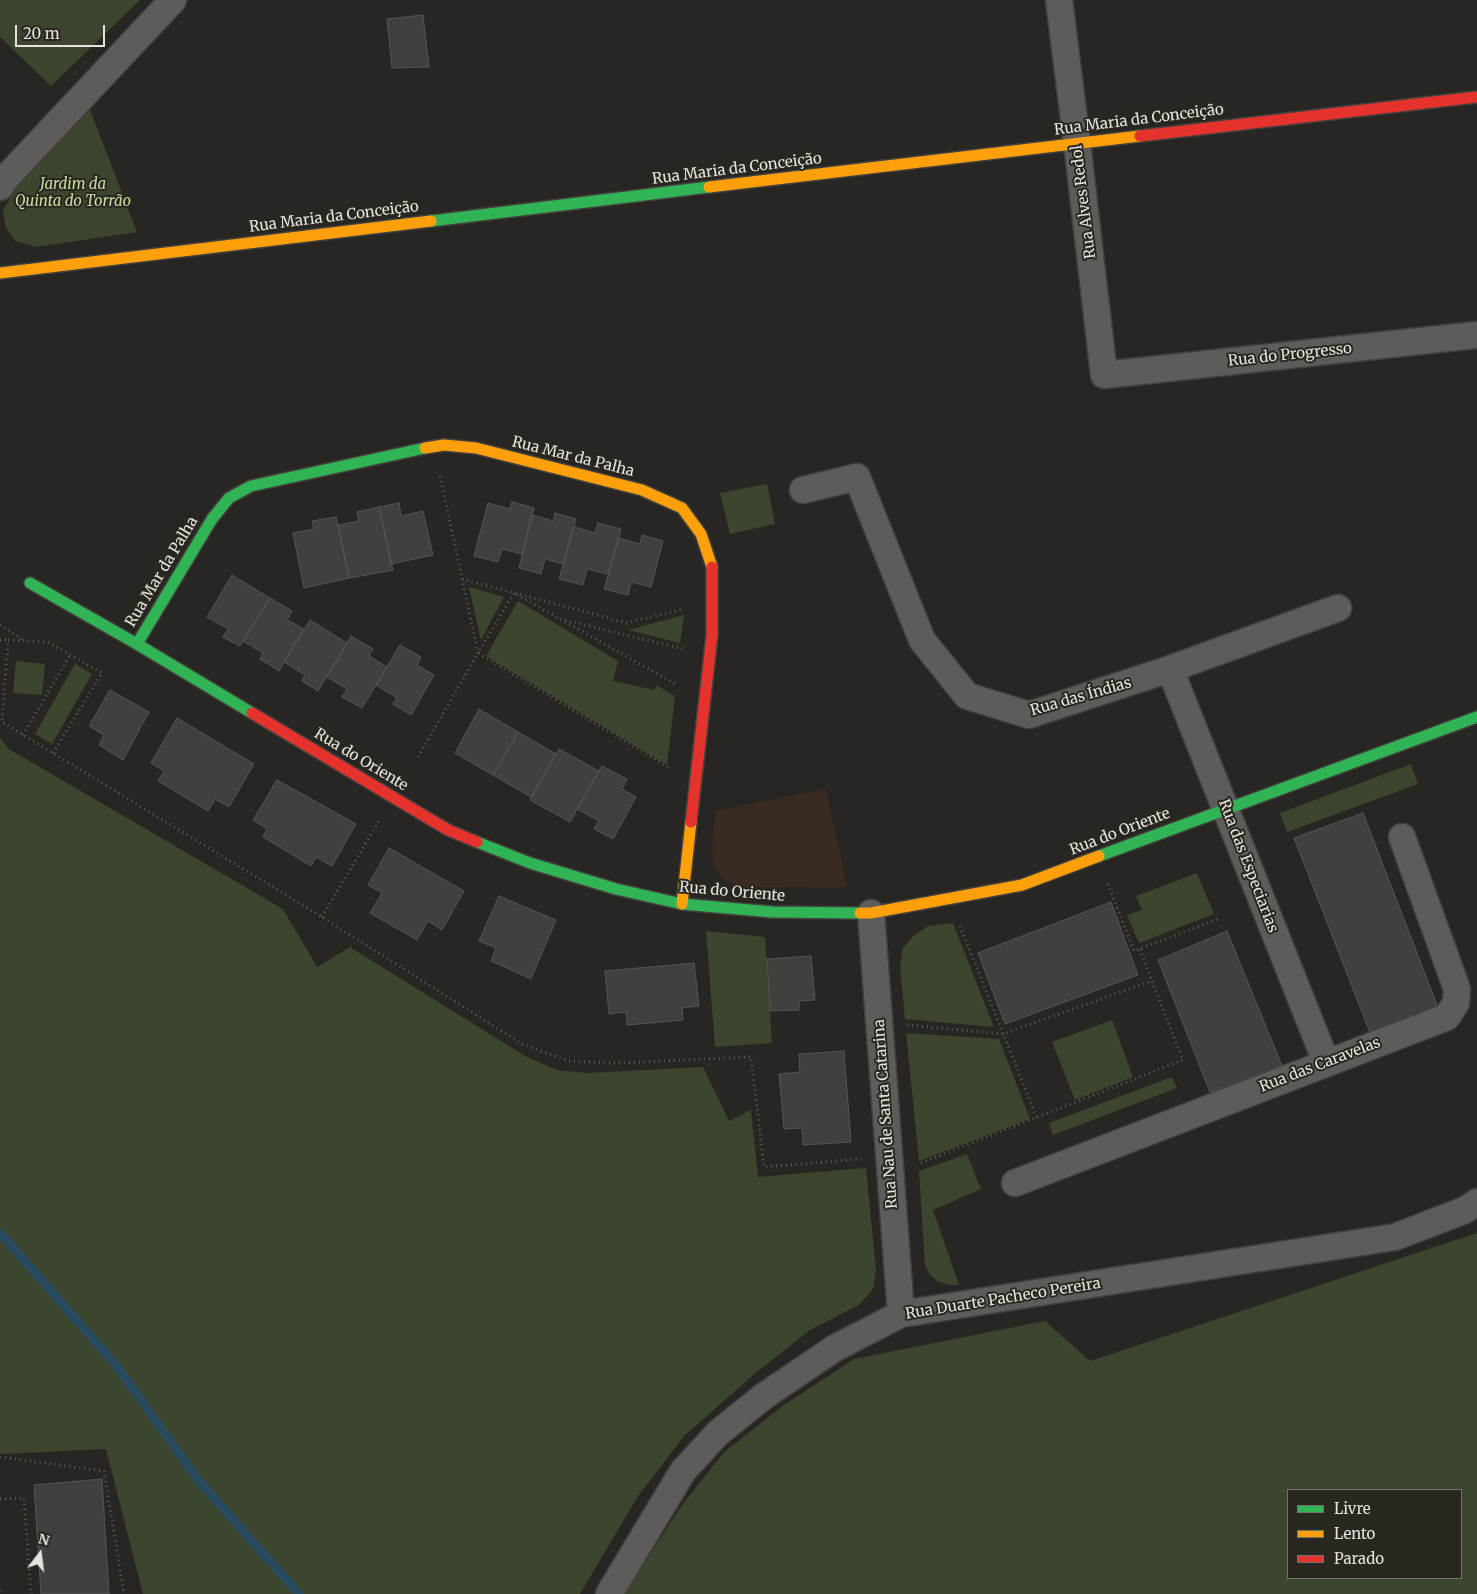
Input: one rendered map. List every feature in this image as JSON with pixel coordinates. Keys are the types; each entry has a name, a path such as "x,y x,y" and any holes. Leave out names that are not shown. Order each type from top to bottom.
{"street":[{"path":"0,187 4,180 173,0"},
{"name":"Rua Alves Redol","path":"1059,0 1104,375"},
{"name":"Rua Maria da Conceição","path":"0,273 1077,143 1477,97"},
{"name":"Rua do Progresso","path":"1104,375 1477,335"},
{"name":"Rua Mar da Palha","path":"137,644 212,519 229,498 251,486 411,450 444,445 476,448 642,490 682,508 701,534 713,570 712,635 682,904"},
{"name":"Rua das Índias","path":"803,490 857,477 922,640 967,696 1029,715 1170,669 1338,608"},
{"name":"Rua do Oriente","path":"30,583 137,644 448,830 530,863 616,889 682,904 772,912 871,913 1022,885 1477,717"},
{"name":"Rua das Especiarias","path":"1170,669 1326,1062"},
{"name":"Rua das Caravelas","path":"1015,1183 1447,1017 1456,1003 1457,989 1402,837"},
{"name":"Rua Nau de Santa Catarina","path":"871,913 901,1314"},
{"name":"Rua Duarte Pacheco Pereira","path":"609,1594 683,1471 718,1433 764,1396 834,1348 901,1314 1395,1237 1465,1210 1477,1202"}],"path":[{"path":"438,468 478,653 671,769"},
{"path":"462,579 628,623 690,607"},
{"path":"514,593 680,686"},
{"path":"418,757 514,593"},
{"path":"561,619 686,650"},
{"path":"0,625 24,641"},
{"path":"0,640 48,642 102,673 53,753"},
{"path":"8,640 2,722 322,917 522,1044 568,1061 620,1063 751,1057 764,1167 870,1158"},
{"path":"24,735 70,655"},
{"path":"322,917 381,818"},
{"path":"1106,878 1134,951 1221,918"},
{"path":"957,918 1037,1118"},
{"path":"912,1167 1183,1060 1140,949"},
{"path":"899,1024 1003,1034 1152,981"},
{"path":"0,1457 104,1472 124,1594"},
{"path":"0,1499 24,1498 31,1594"}],"shaded area":[{"path":"826,789 847,886 837,888 743,887 726,881 714,867 712,845 716,811"}],"green space":[{"path":"0,0 140,0 51,86 0,37"},
{"name":"Jardim da Quinta do Torrão","path":"89,107 137,232 36,247 15,241 6,228 3,210 21,180"},
{"path":"767,484 775,524 730,534 720,493"},
{"path":"469,587 504,597 481,640"},
{"path":"518,601 618,661 613,681 654,690 656,685 675,696 667,765 486,656"},
{"path":"684,615 680,643 628,630"},
{"path":"16,661 45,664 42,695 13,693"},
{"path":"75,664 92,674 52,744 35,734"},
{"path":"0,738 9,749 283,909 317,967 350,947 525,1056 557,1070 587,1073 703,1067 729,1121 751,1110 758,1177 866,1168 876,1270 873,1289 859,1305 810,1330 758,1371 685,1435 638,1496 580,1594 143,1594 106,1449 0,1454"},
{"path":"1411,764 1418,784 1287,832 1280,813"},
{"path":"1197,873 1214,914 1139,943 1127,915 1142,910 1136,896"},
{"path":"953,923 994,1027 905,1019 900,967 903,948 913,936 928,926"},
{"path":"706,931 765,937 772,1043 715,1047"},
{"path":"1112,1020 1133,1077 1075,1100 1052,1042"},
{"path":"906,1033 999,1039 1030,1119 919,1161"},
{"path":"1172,1077 1177,1088 1053,1135 1049,1123"},
{"path":"967,1154 981,1189 933,1210 959,1285 949,1285 937,1281 929,1274 925,1265 919,1171"},
{"path":"1477,1233 1477,1594 624,1594 682,1505 724,1452 784,1405 854,1359 1045,1321 1090,1361"}],"building":[{"path":"423,15 429,67 392,68 387,19"},
{"path":"512,502 534,508 522,554 502,549 498,562 474,556 488,503 510,509"},
{"path":"399,503 401,516 423,511 433,555 391,564 379,507"},
{"path":"379,507 393,570 349,578 338,525 359,521 357,512"},
{"path":"555,513 576,519 563,564 545,559 541,574 519,568 532,515 553,521"},
{"path":"336,517 349,578 304,588 293,533 314,529 312,521"},
{"path":"598,523 621,529 608,574 587,569 583,585 559,579 574,527 595,533"},
{"path":"642,535 663,541 651,587 631,582 628,595 604,589 619,538 640,544"},
{"path":"232,575 270,598 240,646 223,637 228,629 207,617"},
{"path":"270,598 292,611 287,620 304,629 279,671 260,659 263,653 243,641"},
{"path":"310,620 347,643 318,691 302,681 305,675 284,662"},
{"path":"351,636 373,649 369,656 387,667 362,708 342,697 347,689 327,677"},
{"path":"400,645 421,657 417,665 434,675 411,715 393,704 397,698 376,685"},
{"path":"110,690 149,712 123,760 99,745 104,735 89,726"},
{"path":"479,709 518,732 493,775 455,753"},
{"path":"177,718 254,764 229,807 215,799 208,811 158,781 164,771 151,763"},
{"path":"518,732 556,754 531,797 493,775"},
{"path":"559,749 599,771 570,822 530,800"},
{"path":"602,766 627,779 622,789 636,797 613,839 594,829 599,821 577,809"},
{"path":"277,780 356,824 332,866 316,857 311,866 263,837 267,829 253,820"},
{"path":"1363,813 1439,1010 1371,1035 1294,838"},
{"path":"389,848 464,891 442,930 428,921 417,940 370,913 382,893 368,885"},
{"path":"499,896 556,920 531,979 491,961 496,948 479,941"},
{"path":"1111,902 1138,975 1005,1024 978,953"},
{"path":"1227,931 1282,1066 1210,1092 1158,960"},
{"path":"811,956 815,1000 799,1001 799,1010 770,1011 767,959"},
{"path":"694,963 699,1006 682,1008 683,1020 627,1025 626,1012 609,1014 605,971"},
{"path":"844,1051 851,1142 803,1145 802,1128 784,1129 779,1074 800,1072 799,1054"},
{"path":"102,1479 109,1594 41,1594 34,1485"}],"waterway":[{"path":"0,1233 116,1365 198,1480 299,1594"}],"traffic: fast":[{"path":"431,221 709,187"},
{"path":"137,644 212,519 229,498 251,486 425,448"},
{"path":"30,583 252,713"},
{"path":"1099,856 1477,717"},
{"path":"477,842 530,863 616,889 682,904 772,912 860,913"}],"traffic: slow":[{"path":"709,187 1140,136"},
{"path":"0,273 431,221"},
{"path":"425,448 444,445 476,448 642,490 682,508 701,534 712,567"},
{"path":"682,904 691,822"},
{"path":"860,913 871,913 1022,885 1099,856"}],"traffic: jam":[{"path":"1140,136 1477,97"},
{"path":"691,822 712,635 712,567"},
{"path":"252,713 448,830 477,842"}]}
